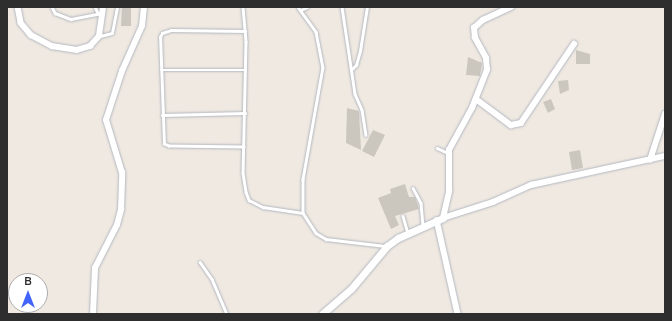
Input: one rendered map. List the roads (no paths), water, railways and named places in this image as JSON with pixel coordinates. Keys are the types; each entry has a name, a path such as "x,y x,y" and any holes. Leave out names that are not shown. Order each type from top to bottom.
{"street":[{"path":"18,7 24,28 41,41 52,46 77,50 90,46 99,36 101,11"},
{"path":"93,314 95,268 117,225 121,210 122,173 106,120 122,71 142,26 144,7"},
{"path":"458,314 440,219 450,186 448,154 476,98 487,66 485,54 475,38 474,28 483,20 511,7"},
{"path":"476,98 510,125 521,124 574,44"},
{"path":"650,160 665,114"},
{"path":"322,314 351,289 387,246 423,226 493,202 530,185 665,156"}],"lane":[{"path":"52,7 61,17 71,18 101,11"},
{"path":"95,7 101,11"},
{"path":"99,36 112,33 117,7"},
{"path":"243,7 246,70 244,182 250,200 263,207 303,213"},
{"path":"298,7 316,32 323,67 301,188 303,213 316,233 326,239 387,246"},
{"path":"301,10 307,7"},
{"path":"342,7 351,69 356,94 364,118 366,135"},
{"path":"351,69 356,65 360,51 367,7"},
{"path":"244,146 169,146 164,144 162,138 161,70 162,32 170,30 245,31"},
{"path":"161,70 246,70"},
{"path":"162,115 245,113"},
{"path":"437,148 448,154"},
{"path":"414,188 421,203 423,226"},
{"path":"403,216 408,233"},
{"path":"200,262 212,279 227,314"}]}
